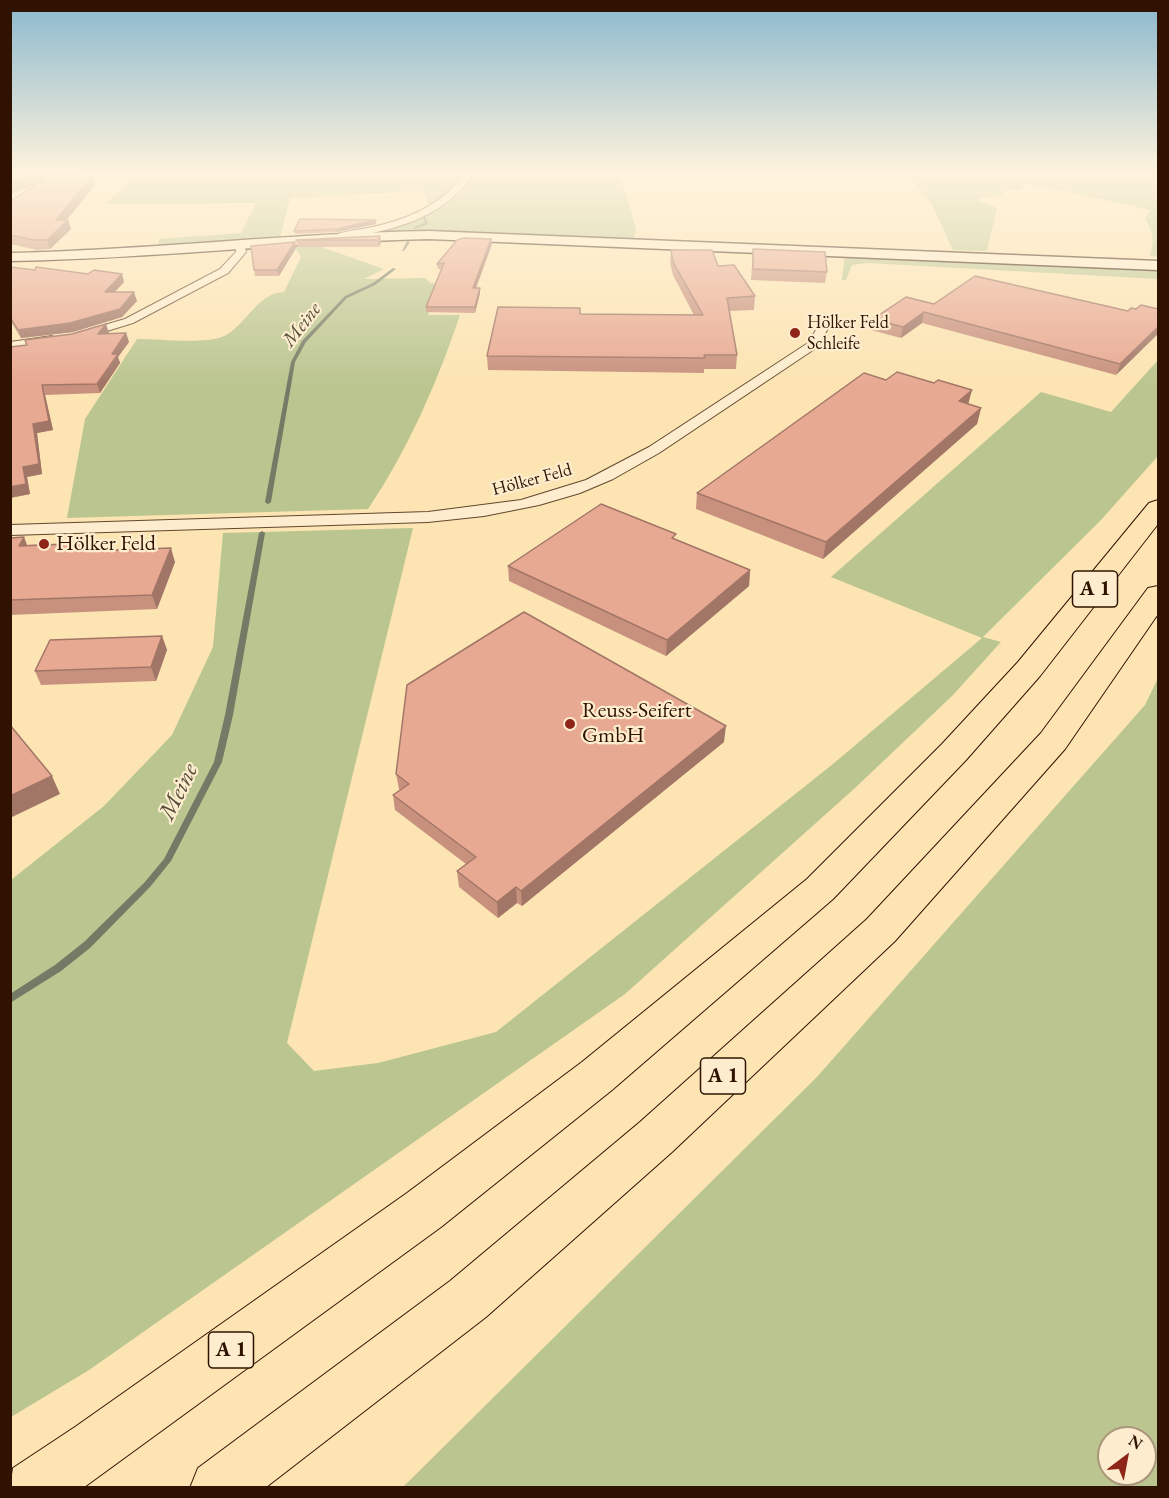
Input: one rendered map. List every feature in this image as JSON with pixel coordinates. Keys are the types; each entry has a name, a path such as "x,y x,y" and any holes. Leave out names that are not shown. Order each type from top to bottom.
{"highway":[{"name":"A 1","path":"33,1488 95,1447 424,1210 597,1076 820,889 954,752 1029,669 1158,508"},
{"name":"A 1","path":"218,1488 468,1299 656,1137 882,930 1053,741 1158,594"}],"main road":[{"path":"10,257 72,257 240,245"},
{"path":"677,245 1158,266"}],"street":[{"path":"10,346 69,337 129,321 224,271 241,252 240,245"},
{"name":"Hölker Feld","path":"10,530 428,517 482,512 533,503 575,490 609,476 650,453 812,345 828,319"}],"green space":[{"path":"158,245 196,245 158,248"},
{"path":"294,245 315,245 384,269 364,279 425,278 430,283 442,284 428,315 460,315 442,366 409,440 368,509 67,518 85,419 137,339 204,340 230,333 258,304 274,294 284,292 301,257"},
{"path":"951,245 988,245 987,251 953,250"},
{"path":"1152,245 1158,245 1158,257 1150,256"},
{"path":"845,254 1158,269 1158,279 868,263 852,265 846,280 842,280"},
{"path":"1158,360 1158,456 1101,520 983,637 1001,642 952,696 855,788 625,994 89,1370 11,1417 11,880 104,806 172,735 213,647 223,533 413,528 287,1043 314,1071 378,1063 496,1032 833,764 982,638 831,577 1041,392 1111,412"},
{"path":"1158,678 1158,1487 403,1487 817,1077 1145,705"}],"building":[{"path":"293,245 277,270 254,270 251,246"},
{"path":"453,245 489,245 473,288 480,288 475,307 426,307 444,263 437,264"},
{"path":"753,249 825,252 827,272 753,269"},
{"path":"671,250 712,250 718,266 734,265 755,296 727,298 737,355 704,355 705,358 487,356 498,307 580,308 580,314 703,315 673,262"},
{"path":"10,267 35,270 36,267 88,274 94,270 122,274 105,292 134,292 120,309 70,323 18,330 10,317"},
{"path":"975,276 1128,311 1141,305 1158,309 1158,327 1120,364 924,312 903,327 873,319 906,297 934,304"},
{"path":"106,324 98,334 126,333 112,354 118,354 97,384 42,385 49,421 33,424 39,464 23,467 26,484 10,487 10,347 27,345 25,340 72,334"},
{"path":"897,372 934,383 938,380 972,390 959,401 981,408 826,542 697,493 864,373 886,380"},
{"path":"601,504 676,534 672,538 750,570 667,640 508,566"},
{"path":"24,537 19,546 91,543 88,551 171,548 152,595 10,600 10,538"},
{"path":"524,612 726,726 521,891 516,887 497,902 457,871 476,857 393,795 409,784 396,774 407,685"},
{"path":"162,636 151,667 35,671 50,640"},
{"path":"10,725 52,776 10,796"}],"waterway":[{"name":"Meine","path":"403,250 406,245"},
{"name":"Meine","path":"268,502 293,362 304,341 346,297 374,284 394,269"},
{"name":"Meine","path":"10,999 58,968 87,945 147,885 167,861 218,762 229,715 262,533"}],"place":[{"name":"Hölker Feld Schleife","path":"795,333"},
{"name":"Hölker Feld","path":"44,544"},
{"name":"Reuss-Seifert GmbH","path":"570,724"}]}
